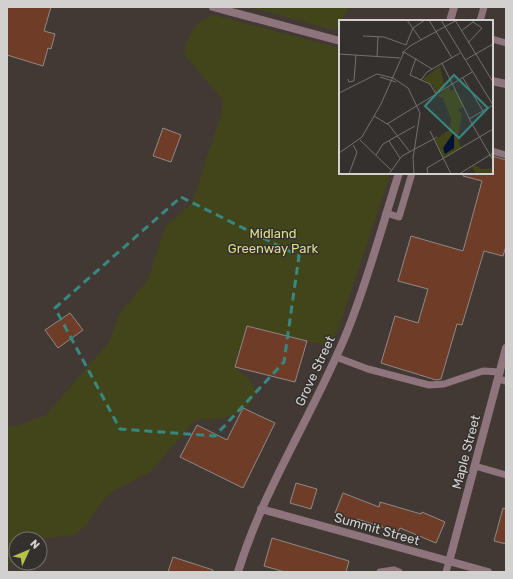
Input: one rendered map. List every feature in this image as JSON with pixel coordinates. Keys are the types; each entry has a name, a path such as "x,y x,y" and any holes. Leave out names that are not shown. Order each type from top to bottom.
{"street":[{"path":"213,7 339,41"},
{"path":"450,20 454,7"},
{"path":"493,80 506,84"},
{"name":"Grove Street","path":"238,572 260,509 336,357 347,331 399,174"},
{"name":"Maple Street","path":"449,562 474,466 501,377 506,348"},
{"name":"Summit Street","path":"260,509 488,572"}],"lane":[{"path":"480,20 484,7"},
{"path":"493,39 506,44"},
{"path":"493,151 506,155"},
{"path":"386,214 399,217 412,174"},
{"path":"336,357 368,369 429,385 444,384 483,371 501,377"},
{"path":"474,466 506,474"},
{"path":"446,572 449,562"},
{"path":"380,572 394,570 398,572"}],"highlighted area":[{"path":"181,197 299,256 284,362 215,436 120,429 55,308"}],"shaded area":[{"path":"7,7 506,7 506,572 7,572"}],"green space":[{"path":"249,7 350,7 342,20 339,20 339,24 335,30"},
{"name":"Midland Greenway Park","path":"214,15 339,48 339,174 391,174 332,347 247,326 235,367 253,385 255,392 250,404 231,416 194,422 150,472 114,491 106,497 86,525 75,535 48,538 48,531 8,531 7,567 7,426 14,427 46,415 109,342 119,314 148,280 165,227 192,203 222,111 222,99 187,58 184,52 191,33 201,21"}],"building":[{"path":"7,7 51,7 44,31 55,34 51,49 48,48 43,66 7,55"},
{"path":"163,128 181,135 171,162 153,156"},
{"path":"493,156 506,160 506,246 503,256 484,251 462,325 457,324 441,379 436,380 381,363 395,316 418,323 428,289 398,281 411,236 463,251 482,181 463,176 463,174 493,174"},
{"path":"70,313 83,330 58,348 45,330"},
{"path":"247,326 307,341 295,382 235,367"},
{"path":"243,408 275,423 243,488 180,457 197,425 227,440"},
{"path":"296,483 317,489 311,509 290,503"},
{"path":"343,493 379,507 380,502 421,514 422,512 445,522 436,543 400,528 398,532 357,519 356,522 335,513"},
{"path":"503,508 506,509 506,544 494,541"},
{"path":"272,538 349,561 346,572 285,572 264,566"},
{"path":"173,557 213,570 213,572 168,572"}]}
